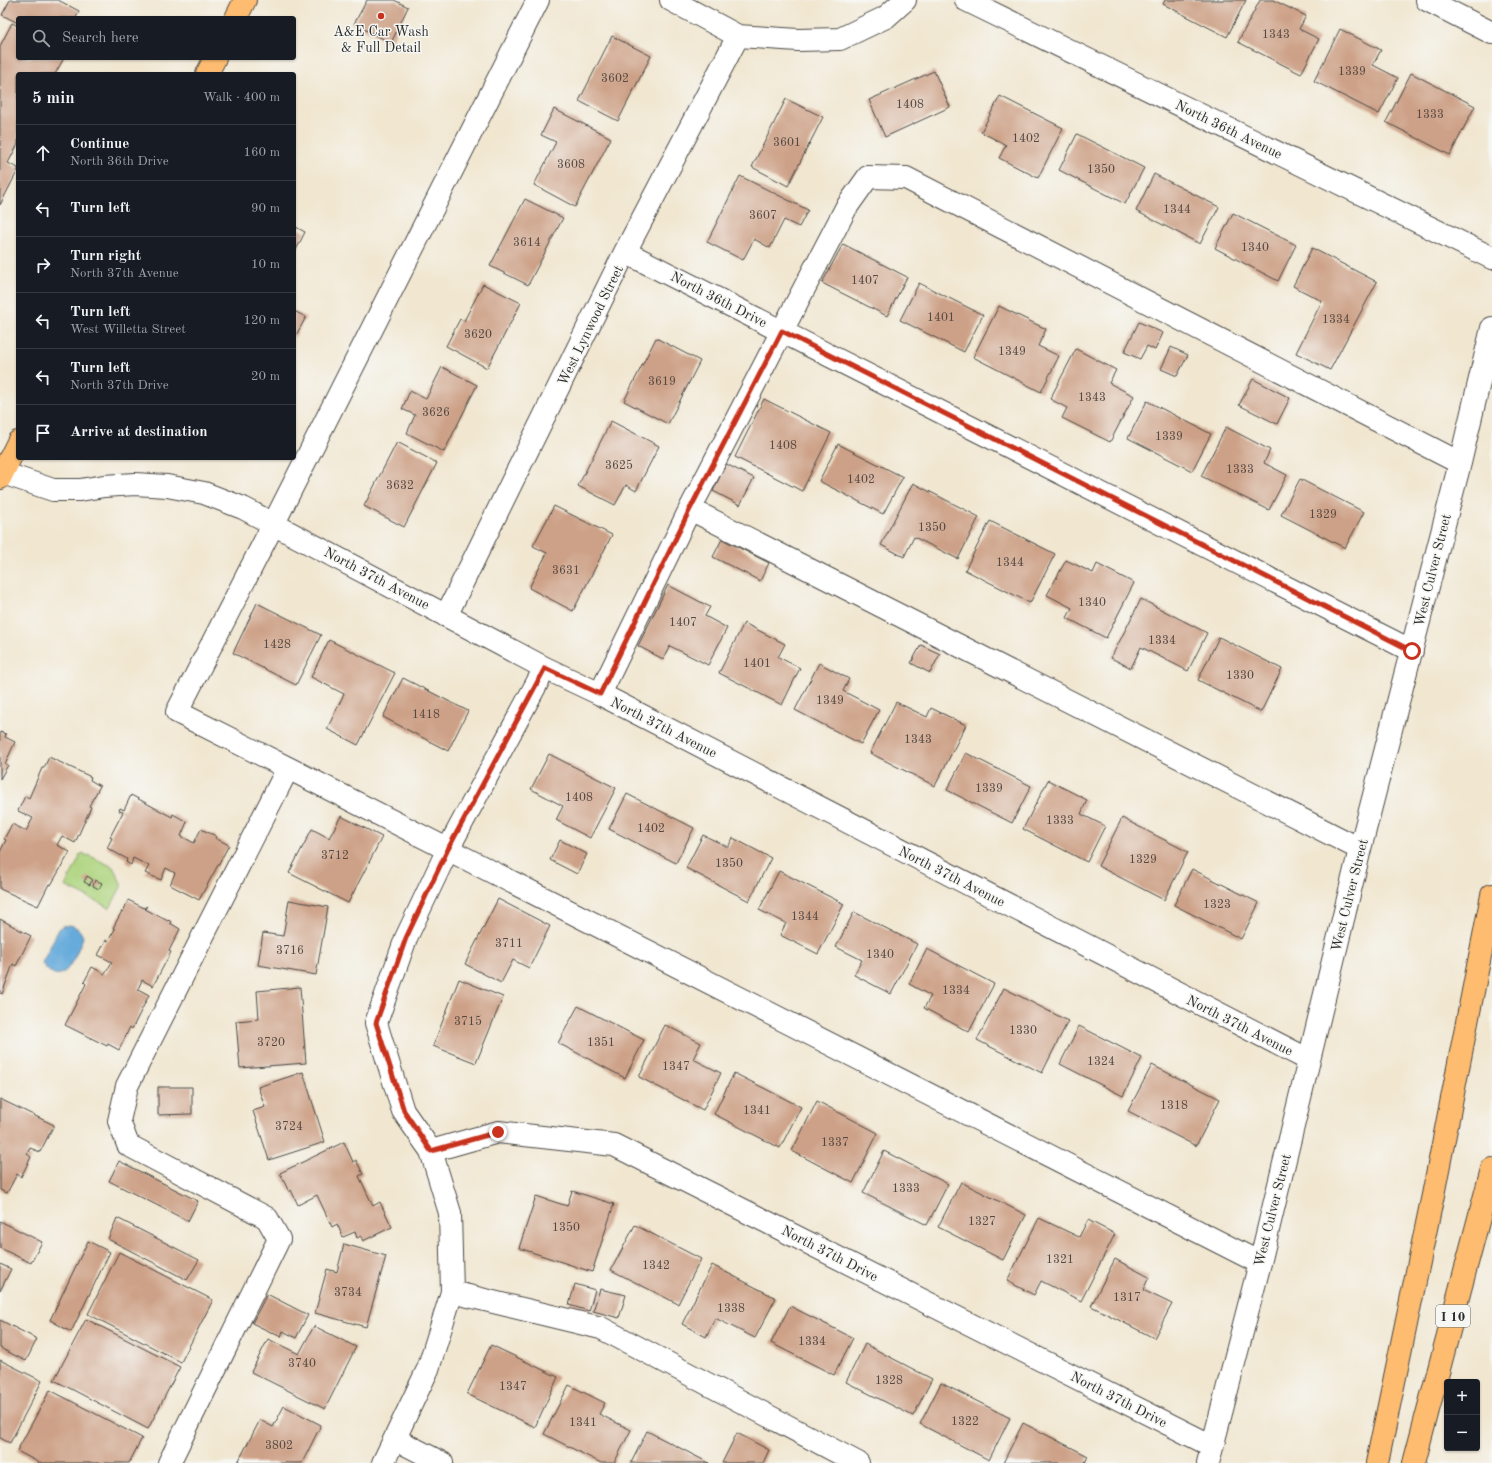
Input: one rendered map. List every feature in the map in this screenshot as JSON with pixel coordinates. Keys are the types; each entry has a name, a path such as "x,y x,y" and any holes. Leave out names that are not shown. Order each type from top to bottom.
{"main road":[{"path":"237,16 245,0"},
{"path":"208,72 214,60"},
{"path":"1,474 16,446"},
{"path":"1377,1463 1435,1187 1492,895"},
{"name":"I 10","path":"1414,1463 1492,1169"}],"street":[{"path":"538,0 177,712 1260,1263"},
{"path":"671,0 738,36 798,40 840,40 886,17 905,0"},
{"name":"North 36th Avenue","path":"966,0 1492,258"},
{"path":"1427,0 1492,33"},
{"name":"West Lynwood Street","path":"446,616 625,252 738,36"},
{"path":"600,694 690,509 782,331 846,208 868,177 906,178 1460,463"},
{"name":"North 36th Drive","path":"625,252 1412,651"},
{"name":"West Culver Street","path":"1210,1455 1260,1263 1360,849 1460,463 1492,328"},
{"name":"North 37th Avenue","path":"1,474 53,490 80,490 104,486 135,484 167,486 204,494 243,508 274,523 545,668 600,694 1309,1060"},
{"path":"690,509 1360,849"},
{"path":"383,1463 428,1369 452,1292 450,1213 431,1151 404,1111 376,1023 406,938 448,849 545,668"},
{"path":"169,1463 279,1239 267,1218 128,1145 119,1121 127,1086 288,768"},
{"name":"North 37th Drive","path":"431,1151 498,1132 614,1145 1210,1455"},
{"path":"452,1292 600,1328 858,1463"},
{"path":"395,1439 442,1463"}],"green space":[{"path":"84,853 86,856 88,855 113,867 122,885 110,908 65,886 80,857 79,855"}],"water":[{"path":"70,925 78,929 83,937 70,965 61,974 56,975 44,967 42,963 59,929 63,926"}],"building":[{"path":"10,0 58,0 79,11 77,16 16,16 16,22 2,15"},
{"name":"A&E Car Wash & Full Detail","path":"367,0 394,0 408,7 391,43 354,24"},
{"path":"1165,0 1246,0 1227,37 1163,4"},
{"path":"1260,0 1273,0 1306,16 1299,29 1319,39 1301,74 1238,42"},
{"path":"12,23 16,25 16,60 63,60 56,72 16,72 16,148 8,163 16,167 16,174 0,205 0,46"},
{"path":"1340,29 1381,50 1373,65 1398,78 1379,114 1314,81"},
{"path":"612,36 651,56 618,121 579,101"},
{"path":"934,71 950,107 885,137 869,100"},
{"path":"1411,73 1475,106 1450,155 1386,122"},
{"path":"1000,96 1063,128 1038,178 999,158 1006,145 981,132"},
{"path":"786,99 823,117 788,186 752,167"},
{"path":"554,109 611,138 575,207 534,185 556,142 541,135"},
{"path":"1077,134 1144,168 1125,204 1059,170"},
{"path":"1154,174 1219,207 1200,244 1136,211"},
{"path":"740,176 808,210 799,227 784,220 770,248 754,239 743,260 707,242"},
{"path":"525,199 563,218 528,285 490,266"},
{"path":"1233,213 1296,245 1278,281 1215,248"},
{"path":"296,227 305,232 296,250"},
{"path":"843,244 907,277 887,316 822,283"},
{"path":"1312,248 1377,282 1330,370 1296,353 1322,301 1293,286"},
{"path":"919,283 983,315 964,352 900,320"},
{"path":"483,284 521,303 487,368 446,346 460,319 464,321"},
{"path":"999,306 1046,329 1038,346 1059,356 1041,392 973,357"},
{"path":"296,312 306,317 296,335"},
{"path":"1139,322 1163,333 1155,350 1147,346 1140,359 1124,352"},
{"path":"656,338 700,361 668,424 624,401"},
{"path":"1171,347 1188,355 1177,376 1161,369"},
{"path":"1076,349 1116,370 1109,383 1134,396 1110,442 1062,418 1067,408 1050,399"},
{"path":"442,367 477,385 444,452 407,433 415,415 402,409 410,391 426,399"},
{"path":"1253,379 1290,398 1277,424 1239,405"},
{"path":"764,399 831,433 802,491 735,457"},
{"path":"1147,401 1211,434 1192,471 1128,438"},
{"path":"611,421 659,446 636,491 626,485 615,505 578,486"},
{"path":"1226,427 1270,450 1264,463 1287,475 1269,510 1201,476"},
{"path":"397,442 437,463 404,527 364,506"},
{"path":"838,444 903,477 883,514 819,481"},
{"path":"726,464 754,478 740,505 713,491"},
{"path":"1300,479 1364,512 1345,548 1281,515"},
{"path":"913,483 979,517 958,559 914,537 904,557 881,545"},
{"path":"554,506 612,535 573,611 529,588 547,553 533,546"},
{"path":"990,521 1055,554 1030,603 965,570"},
{"path":"722,539 769,563 760,581 713,557"},
{"path":"1066,560 1093,573 1097,564 1134,583 1106,638 1067,618 1072,608 1047,595"},
{"path":"668,585 710,607 705,616 727,628 708,665 670,646 663,659 638,646"},
{"path":"1141,599 1207,633 1188,671 1141,647 1131,668 1111,658"},
{"path":"257,603 321,635 296,685 233,653"},
{"path":"744,623 785,644 778,657 800,668 782,705 719,673"},
{"path":"1219,637 1282,669 1261,712 1198,680"},
{"path":"329,640 395,673 358,745 327,729 344,694 311,677"},
{"path":"921,645 940,654 930,673 911,663"},
{"path":"819,663 849,679 843,691 879,710 861,744 795,710"},
{"path":"403,678 468,711 448,751 383,717"},
{"path":"896,702 927,717 931,708 966,725 935,786 870,753"},
{"path":"0,732 6,734 5,737 15,742 5,764 8,765 0,779"},
{"path":"966,753 1031,786 1012,823 947,790"},
{"path":"549,754 616,788 590,838 556,820 563,806 531,789"},
{"path":"49,757 91,777 90,780 100,786 89,806 91,807 75,843 62,836 57,845 70,852 51,885 49,884 38,906 0,889 0,852 6,840 4,839 12,824 26,831 33,818 18,811 25,796 29,798 42,768 44,768"},
{"path":"1048,780 1087,800 1081,814 1105,826 1087,862 1023,829"},
{"path":"627,794 694,828 676,863 609,829"},
{"path":"131,795 172,817 173,814 187,822 181,836 194,843 201,829 216,836 215,838 229,845 199,900 170,885 175,873 166,868 161,880 145,873 149,866 133,858 131,865 126,862 127,859 107,848 112,838 110,837 123,812 119,811 120,808 124,810"},
{"path":"341,816 382,837 348,903 289,873 312,829 329,838"},
{"path":"1122,818 1188,852 1164,900 1098,866"},
{"path":"703,835 728,847 733,838 771,858 749,901 686,868"},
{"path":"560,840 587,854 577,874 550,860"},
{"path":"1192,869 1259,903 1241,939 1174,905"},
{"path":"779,871 844,904 818,954 780,935 786,923 759,910"},
{"path":"87,876 92,879 90,885 84,882"},
{"path":"95,880 102,883 99,889 93,886"},
{"path":"498,899 550,926 529,968 513,960 501,983 465,964"},
{"path":"128,900 144,908 147,906 145,909 168,921 169,920 171,922 170,923 180,929 169,951 171,952 153,986 142,980 138,989 149,995 132,1029 130,1027 119,1050 108,1044 107,1046 65,1025 86,984 84,982 92,967 105,974 112,962 98,955 106,940 108,941 115,929 113,928 122,911 123,912"},
{"path":"289,900 328,907 316,975 258,965 263,933 283,936"},
{"path":"854,912 917,944 891,994 854,975 862,960 836,947"},
{"path":"0,919 31,936 16,966 13,964 2,994 0,993"},
{"path":"927,949 994,984 969,1032 924,1008 931,996 909,984"},
{"path":"459,979 503,997 476,1063 433,1046"},
{"path":"300,987 306,1063 240,1068 236,1021 259,1019 257,991"},
{"path":"1004,988 1068,1021 1042,1073 977,1040"},
{"path":"578,1006 644,1040 625,1078 558,1043"},
{"path":"665,1025 701,1043 693,1059 721,1073 703,1110 639,1077"},
{"path":"1079,1026 1142,1058 1123,1096 1060,1064"},
{"path":"1152,1065 1220,1099 1196,1146 1128,1111"},
{"path":"303,1072 325,1142 269,1160 253,1111 265,1107 258,1087"},
{"path":"734,1073 801,1107 780,1148 714,1114"},
{"path":"158,1087 192,1087 192,1114 158,1115"},
{"path":"0,1099 54,1125 40,1152 30,1148 27,1154 31,1157 21,1177 17,1174 7,1193 0,1190"},
{"path":"817,1101 878,1133 853,1183 792,1151"},
{"path":"344,1142 353,1162 356,1160 363,1174 359,1176 373,1206 380,1202 392,1227 363,1241 361,1236 357,1238 355,1232 343,1237 337,1224 332,1227 317,1195 298,1205 291,1190 289,1192 280,1173"},
{"path":"884,1151 948,1184 927,1225 863,1193"},
{"path":"119,1161 198,1201 188,1221 109,1181"},
{"path":"961,1182 1026,1215 1003,1260 938,1227"},
{"path":"572,1191 614,1204 592,1272 519,1248 536,1196 567,1206"},
{"path":"117,1218 199,1260 187,1280 108,1239"},
{"path":"1039,1218 1079,1237 1088,1220 1115,1234 1081,1301 1041,1281 1034,1295 1007,1281"},
{"path":"0,1221 42,1242 31,1263 0,1248"},
{"path":"635,1225 701,1259 678,1304 611,1270"},
{"path":"88,1241 110,1252 71,1332 50,1320"},
{"path":"344,1244 386,1256 366,1327 315,1313 327,1269 337,1272"},
{"path":"119,1252 213,1300 181,1362 88,1314"},
{"path":"1115,1259 1149,1277 1143,1290 1172,1304 1154,1338 1091,1306"},
{"path":"0,1264 11,1269 0,1291"},
{"path":"712,1265 776,1298 755,1338 715,1318 706,1337 682,1324"},
{"path":"575,1284 595,1290 589,1311 569,1305"},
{"path":"600,1289 626,1295 619,1318 593,1311"},
{"path":"267,1294 308,1315 296,1338 283,1331 281,1337 252,1323"},
{"path":"790,1306 853,1338 834,1375 771,1343"},
{"path":"86,1319 180,1367 148,1429 54,1380"},
{"path":"0,1320 37,1339 26,1361 0,1348"},
{"path":"314,1326 356,1347 325,1409 251,1372 268,1339 299,1354"},
{"path":"865,1344 932,1379 913,1416 846,1382"},
{"path":"491,1345 558,1377 535,1427 467,1394"},
{"path":"0,1360 42,1381 10,1443 0,1438"},
{"path":"941,1383 1010,1418 989,1460 920,1424"},
{"path":"569,1385 605,1403 599,1414 631,1430 614,1463 601,1463 544,1434"},
{"path":"50,1390 142,1438 129,1463 40,1463 17,1451"},
{"path":"284,1406 321,1425 302,1463 238,1462 260,1420 273,1427"},
{"path":"1023,1423 1088,1456 1085,1463 1003,1463"},
{"path":"647,1431 709,1463 631,1463"},
{"path":"737,1433 769,1450 763,1463 722,1463"}],"place":[{"name":"A&E Car Wash & Full Detail","path":"381,16"}],"route":[{"path":"498,1132 431,1151 404,1111 376,1023 406,938 448,849 545,668 600,694 690,509 782,331 1412,651"}]}
